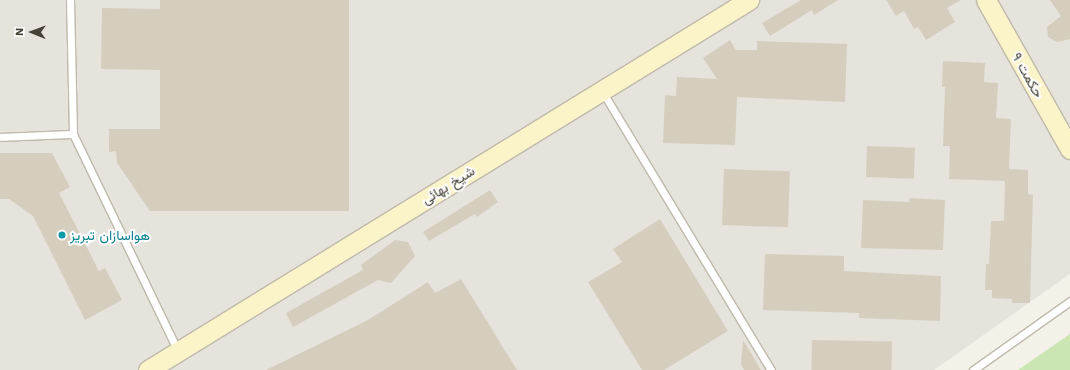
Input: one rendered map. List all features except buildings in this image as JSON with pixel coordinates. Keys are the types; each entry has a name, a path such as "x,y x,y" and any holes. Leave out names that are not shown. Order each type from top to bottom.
{"street":[{"name":"شیخ بهائی","path":"148,370 749,0"},
{"name":"حکمت ۹","path":"986,0 1070,150"}],"lane":[{"path":"70,0 73,134 178,351"},
{"path":"601,91 771,370"},
{"path":"0,137 73,134"},
{"path":"973,370 1070,301"}],"shaded area":[{"path":"0,0 1070,0 1070,274 934,370 0,370"}],"green space":[{"path":"1070,334 1070,370 1018,370"}],"place":[{"name":"هواسازان تبریز","path":"62,235"}]}
